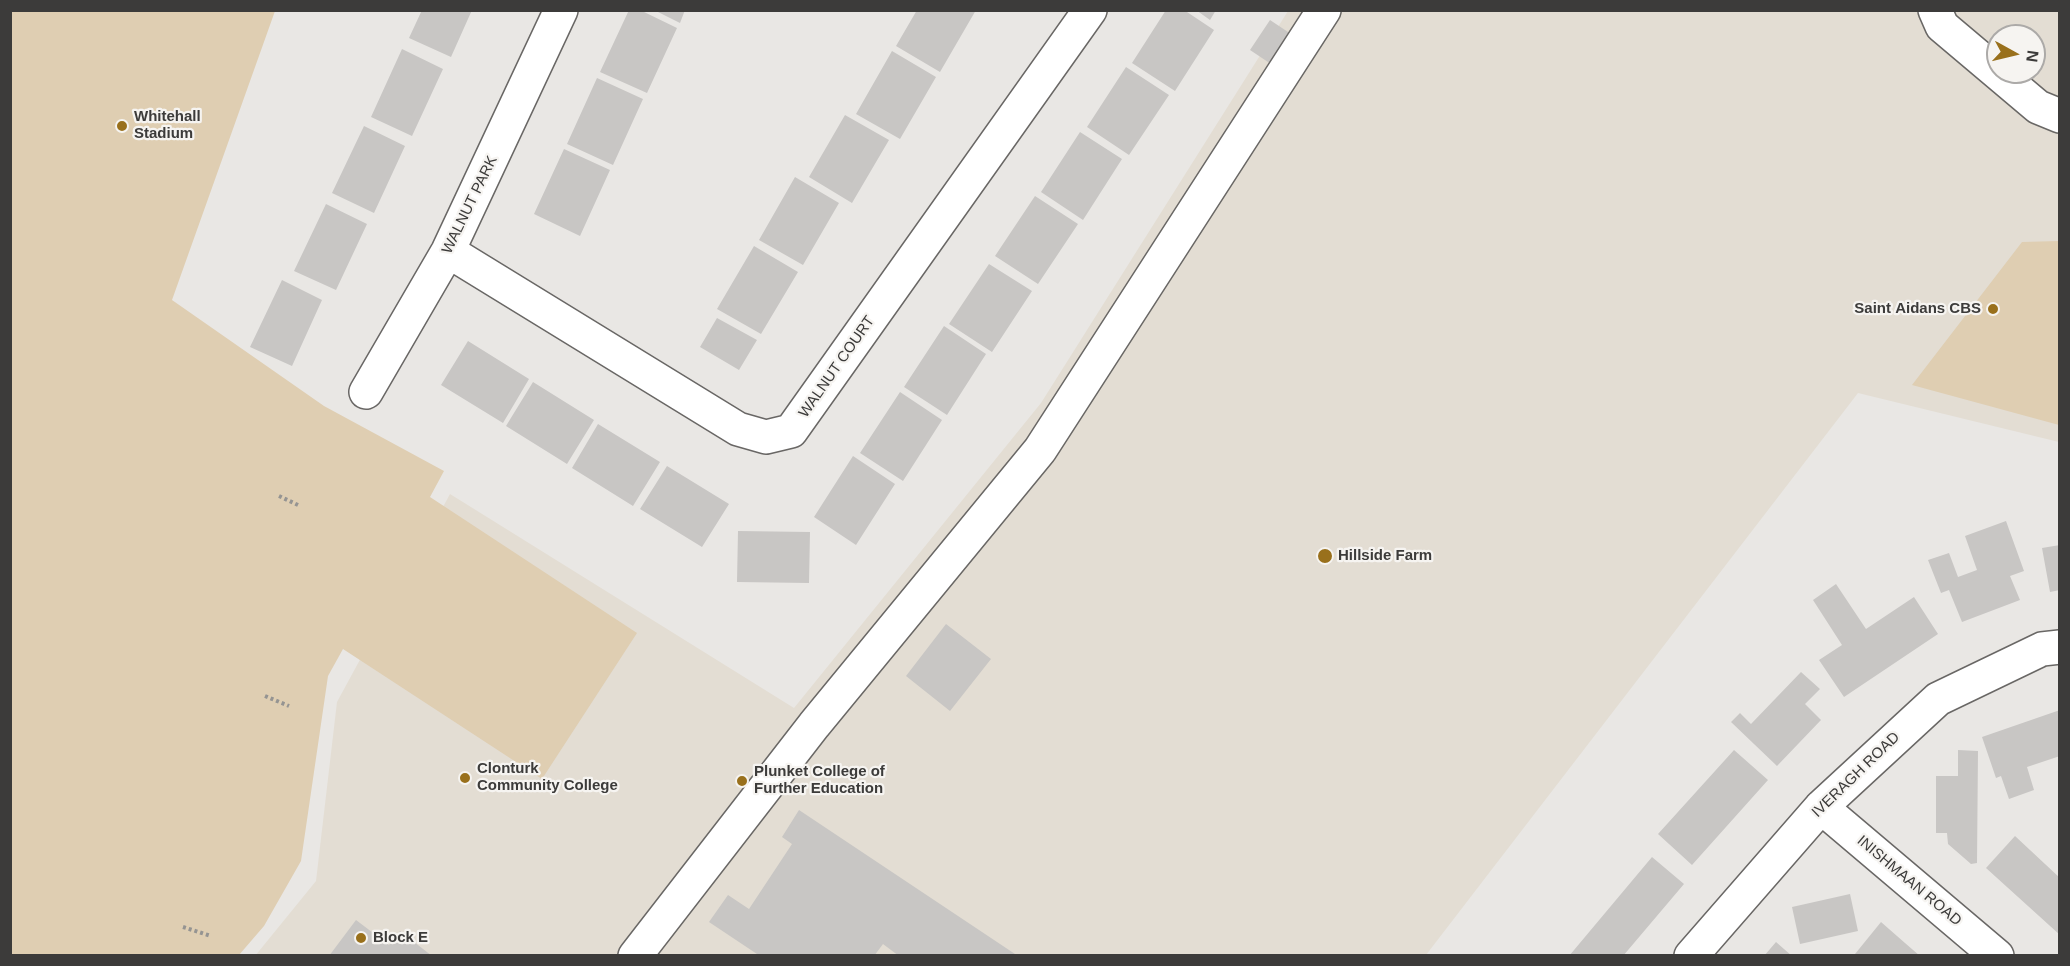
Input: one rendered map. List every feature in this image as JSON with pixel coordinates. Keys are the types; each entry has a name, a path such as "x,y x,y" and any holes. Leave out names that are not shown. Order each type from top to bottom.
{"street":[{"name":"WALNUT PARK","path":"366,392 448,251 561,10"},
{"name":"WALNUT COURT","path":"448,251 738,429 766,437 791,431 1090,10"},
{"path":"634,956 814,725 1040,450 1324,10"},
{"path":"1935,10 1942,26 2038,107 2060,116"},
{"name":"IVERAGH ROAD","path":"1691,956 1821,807 1938,699 2042,649 2060,647"},
{"name":"INISHMAAN ROAD","path":"1821,807 1997,956"}],"path":[{"path":"279,496 298,506"},
{"path":"265,696 288,706"},
{"path":"183,927 211,936"}],"shaded area":[{"path":"10,11 275,11 172,300 324,406 444,471 430,497 637,633 542,779 343,649 328,676 301,861 264,926 239,955 11,955"},
{"name":"Hillside Farm","path":"1288,11 2059,11 2059,442 1858,393 1426,955 255,956 316,881 337,702 450,494 794,708 1041,403"},
{"path":"2059,241 2059,425 1912,385 2022,242"}],"building":[{"path":"422,10 472,10 451,57 409,38"},
{"path":"629,10 640,10 677,28 647,93 600,72"},
{"path":"654,10 685,10 680,23"},
{"path":"917,10 976,10 940,72 896,46"},
{"path":"1166,10 1184,10 1214,30 1175,91 1132,63"},
{"path":"1196,10 1216,10 1210,20"},
{"path":"1270,20 1294,36 1274,66 1250,50"},
{"path":"402,49 443,69 412,136 371,117"},
{"path":"892,51 936,77 900,139 856,114"},
{"path":"1126,67 1169,95 1129,155 1087,127"},
{"path":"597,78 643,99 613,165 567,144"},
{"path":"845,115 889,140 852,203 809,177"},
{"path":"364,126 405,146 374,213 332,193"},
{"path":"1080,132 1122,159 1083,220 1041,192"},
{"path":"564,149 610,170 580,236 534,214"},
{"path":"795,177 839,203 803,265 759,240"},
{"path":"1035,196 1078,224 1038,284 995,256"},
{"path":"326,204 367,224 336,290 294,271"},
{"path":"754,246 798,272 761,334 717,309"},
{"path":"989,264 1032,291 992,352 949,324"},
{"path":"282,280 322,300 292,366 250,347"},
{"path":"717,318 757,340 739,370 700,347"},
{"path":"944,326 986,354 947,415 904,387"},
{"path":"468,341 529,379 503,423 441,385"},
{"path":"533,382 594,420 567,464 506,426"},
{"path":"900,392 942,420 903,481 860,453"},
{"path":"598,424 660,462 633,506 572,468"},
{"path":"853,456 895,484 856,545 814,517"},
{"path":"667,466 729,504 702,547 640,509"},
{"path":"2006,521 2024,571 2010,576 2020,600 1962,622 1949,590 1941,593 1928,560 1949,553 1958,577 1977,570 1965,536"},
{"path":"738,531 810,532 809,583 737,582"},
{"path":"2060,545 2060,590 2050,592 2042,548"},
{"path":"1836,584 1866,629 1914,597 1938,634 1844,697 1819,660 1842,645 1813,600"},
{"path":"946,624 991,659 950,711 906,676"},
{"path":"1801,672 1820,689 1805,704 1821,720 1777,766 1731,722 1740,713 1751,724"},
{"path":"2060,710 2060,756 2027,767 2034,790 2009,799 2001,776 1996,778 1982,737"},
{"path":"1734,750 1768,780 1692,865 1658,834"},
{"path":"1958,750 1978,751 1977,863 1971,864 1948,844 1947,833 1936,833 1936,776 1958,776"},
{"path":"799,810 1018,956 899,956 883,944 874,956 760,956 709,922 728,895 749,909 792,844 782,837"},
{"path":"2015,836 2060,878 2060,935 1986,868"},
{"path":"1652,857 1684,884 1623,956 1569,956"},
{"path":"1850,894 1858,931 1800,944 1792,907"},
{"name":"Block E","path":"356,920 389,945 400,931 432,956 329,956"},
{"path":"1881,922 1920,956 1856,956 1855,954"},
{"path":"1776,942 1792,956 1764,956"}],"place":[{"name":"Whitehall Stadium","path":"122,126"},
{"name":"Saint Aidans CBS","path":"1993,309"},
{"name":"Hillside Farm","path":"1325,556"},
{"name":"Clonturk Community College","path":"465,778"},
{"name":"Plunket College of Further Education","path":"742,781"},
{"name":"Block E","path":"361,938"}]}
